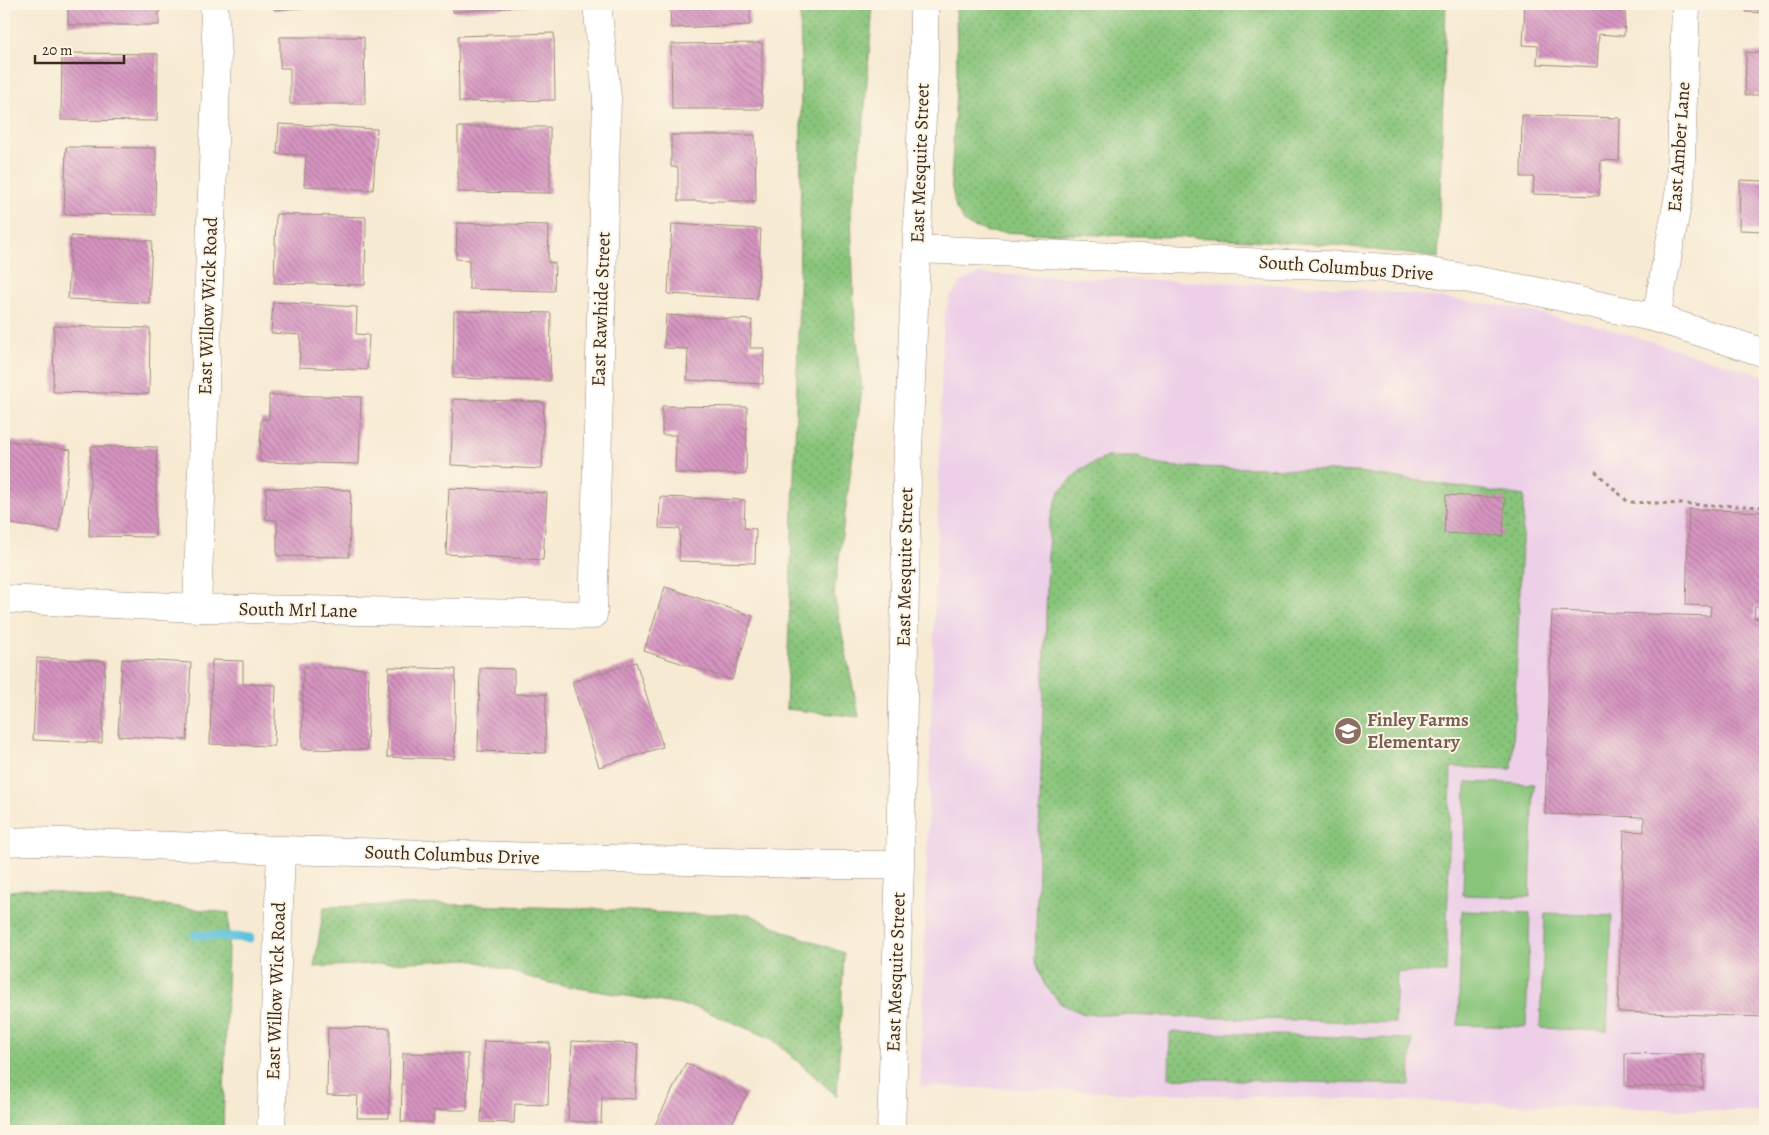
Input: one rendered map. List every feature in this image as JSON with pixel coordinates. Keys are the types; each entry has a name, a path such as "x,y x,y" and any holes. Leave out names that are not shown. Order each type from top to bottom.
{"street":[{"name":"East Willow Wick Road","path":"197,608 217,57 214,4"},
{"name":"East Rawhide Street","path":"593,615 608,97 597,4"},
{"name":"East Mesquite Street","path":"891,1131 900,865 907,475 924,69 924,4"},
{"name":"East Amber Lane","path":"1656,318 1680,189 1686,4"},
{"name":"South Columbus Drive","path":"917,249 1417,270 1530,290 1656,318 1765,353"},
{"name":"South Mrl Lane","path":"4,599 197,608 593,615"},
{"name":"South Columbus Drive","path":"4,842 35,841 281,850 837,865 900,865"},
{"name":"East Willow Wick Road","path":"271,1131 281,850"}],"path":[{"path":"1595,471 1628,502 1765,507"}],"shaded area":[{"name":"Finley Farms Elementary","path":"978,274 1319,286 1409,294 1506,306 1602,327 1765,376 1765,1112 920,1086 943,331 945,313 950,297 961,282"}],"green space":[{"path":"800,4 871,4 872,18 864,119 851,211 854,308 862,389 834,594 859,717 786,709 795,445 801,180"},
{"path":"956,4 1446,4 1438,258 1336,245 1211,238 988,232 966,224 956,209 951,183 957,71"},
{"path":"1107,457 1138,457 1159,465 1178,467 1358,472 1524,496 1512,769 1451,767 1446,972 1397,972 1395,1023 1084,1014 1061,1004 1044,984 1035,959 1049,524 1059,492 1081,469"},
{"path":"1466,782 1534,784 1530,897 1463,895"},
{"path":"26,889 229,913 223,1131 4,1131 4,892"},
{"path":"439,904 599,909 684,914 749,914 784,931 844,953 837,1096 772,1039 698,1008 549,983 469,959 314,967 324,907"},
{"path":"1462,911 1530,913 1526,1027 1458,1025"},
{"path":"1545,913 1612,916 1607,1031 1540,1028"},
{"path":"1170,1032 1412,1039 1410,1085 1169,1078"}],"building":[{"path":"68,4 159,4 159,25 68,25"},
{"path":"274,4 338,4 338,5 274,10"},
{"path":"453,4 541,4 541,5 453,12"},
{"path":"670,4 750,4 750,25 671,28"},
{"path":"1525,4 1626,4 1624,36 1599,34 1597,67 1537,64 1538,46 1523,45"},
{"path":"1746,4 1765,4 1765,13 1746,12"},
{"path":"554,33 555,100 459,102 458,36"},
{"path":"280,37 364,37 365,104 290,104 290,68 280,68"},
{"path":"762,43 762,109 672,109 671,44"},
{"path":"1746,52 1765,53 1765,131 1762,131 1763,95 1745,95"},
{"path":"62,53 158,54 157,121 61,120"},
{"path":"1522,115 1620,118 1619,161 1601,160 1599,196 1533,194 1534,177 1521,177"},
{"path":"279,124 377,129 373,190 304,186 306,155 277,154"},
{"path":"458,127 550,127 550,193 458,192"},
{"path":"671,135 755,135 756,201 678,201 678,167 671,167"},
{"path":"66,147 156,148 155,215 64,214"},
{"path":"1740,180 1765,181 1765,231 1739,230"},
{"path":"276,214 366,217 365,285 274,283"},
{"path":"457,223 549,225 548,262 555,263 554,291 469,289 469,260 456,259"},
{"path":"672,224 761,229 757,299 668,294"},
{"path":"71,236 152,241 149,303 68,299"},
{"path":"273,302 357,307 356,334 369,335 367,370 299,367 301,335 271,333"},
{"path":"454,311 551,313 550,381 453,378"},
{"path":"666,315 752,320 750,348 764,348 763,384 687,380 688,349 664,348"},
{"path":"54,326 150,328 149,394 53,392"},
{"path":"269,395 361,397 359,464 260,462 261,419 269,419"},
{"path":"453,399 544,402 542,469 451,465"},
{"path":"662,406 747,407 746,474 675,473 676,435 662,435"},
{"path":"4,440 71,450 59,531 4,523"},
{"path":"91,446 157,447 155,537 89,536"},
{"path":"266,488 351,490 349,557 277,556 277,520 266,519"},
{"path":"449,488 547,493 543,560 446,554"},
{"path":"1446,495 1505,498 1503,536 1444,533"},
{"path":"660,497 745,500 744,528 756,529 755,563 679,561 680,529 659,528"},
{"path":"1689,509 1765,512 1765,606 1755,606 1754,618 1765,618 1765,1017 1618,1012 1624,831 1644,832 1644,817 1545,814 1552,611 1710,616 1711,606 1686,605"},
{"path":"665,587 753,616 732,680 644,651"},
{"path":"37,658 105,661 102,743 33,740"},
{"path":"122,659 191,663 187,740 118,736"},
{"path":"212,660 243,661 243,684 276,685 274,746 210,744"},
{"path":"636,662 663,747 599,767 572,682"},
{"path":"303,667 369,669 367,750 302,749"},
{"path":"389,667 456,669 454,759 387,757"},
{"path":"480,668 514,669 514,694 546,694 545,753 478,751"},
{"path":"328,1027 390,1028 389,1118 357,1118 358,1096 327,1095"},
{"path":"484,1041 550,1043 548,1105 515,1104 514,1123 481,1122"},
{"path":"572,1041 638,1044 635,1099 602,1097 601,1123 568,1121"},
{"path":"403,1053 468,1054 467,1110 434,1110 433,1122 401,1122"},
{"path":"1625,1053 1704,1055 1703,1088 1625,1086"},
{"path":"686,1063 747,1094 728,1131 652,1131"}],"waterway":[{"path":"195,935 250,938"}],"place":[{"name":"Finley Farms Elementary","path":"1348,731"}]}
